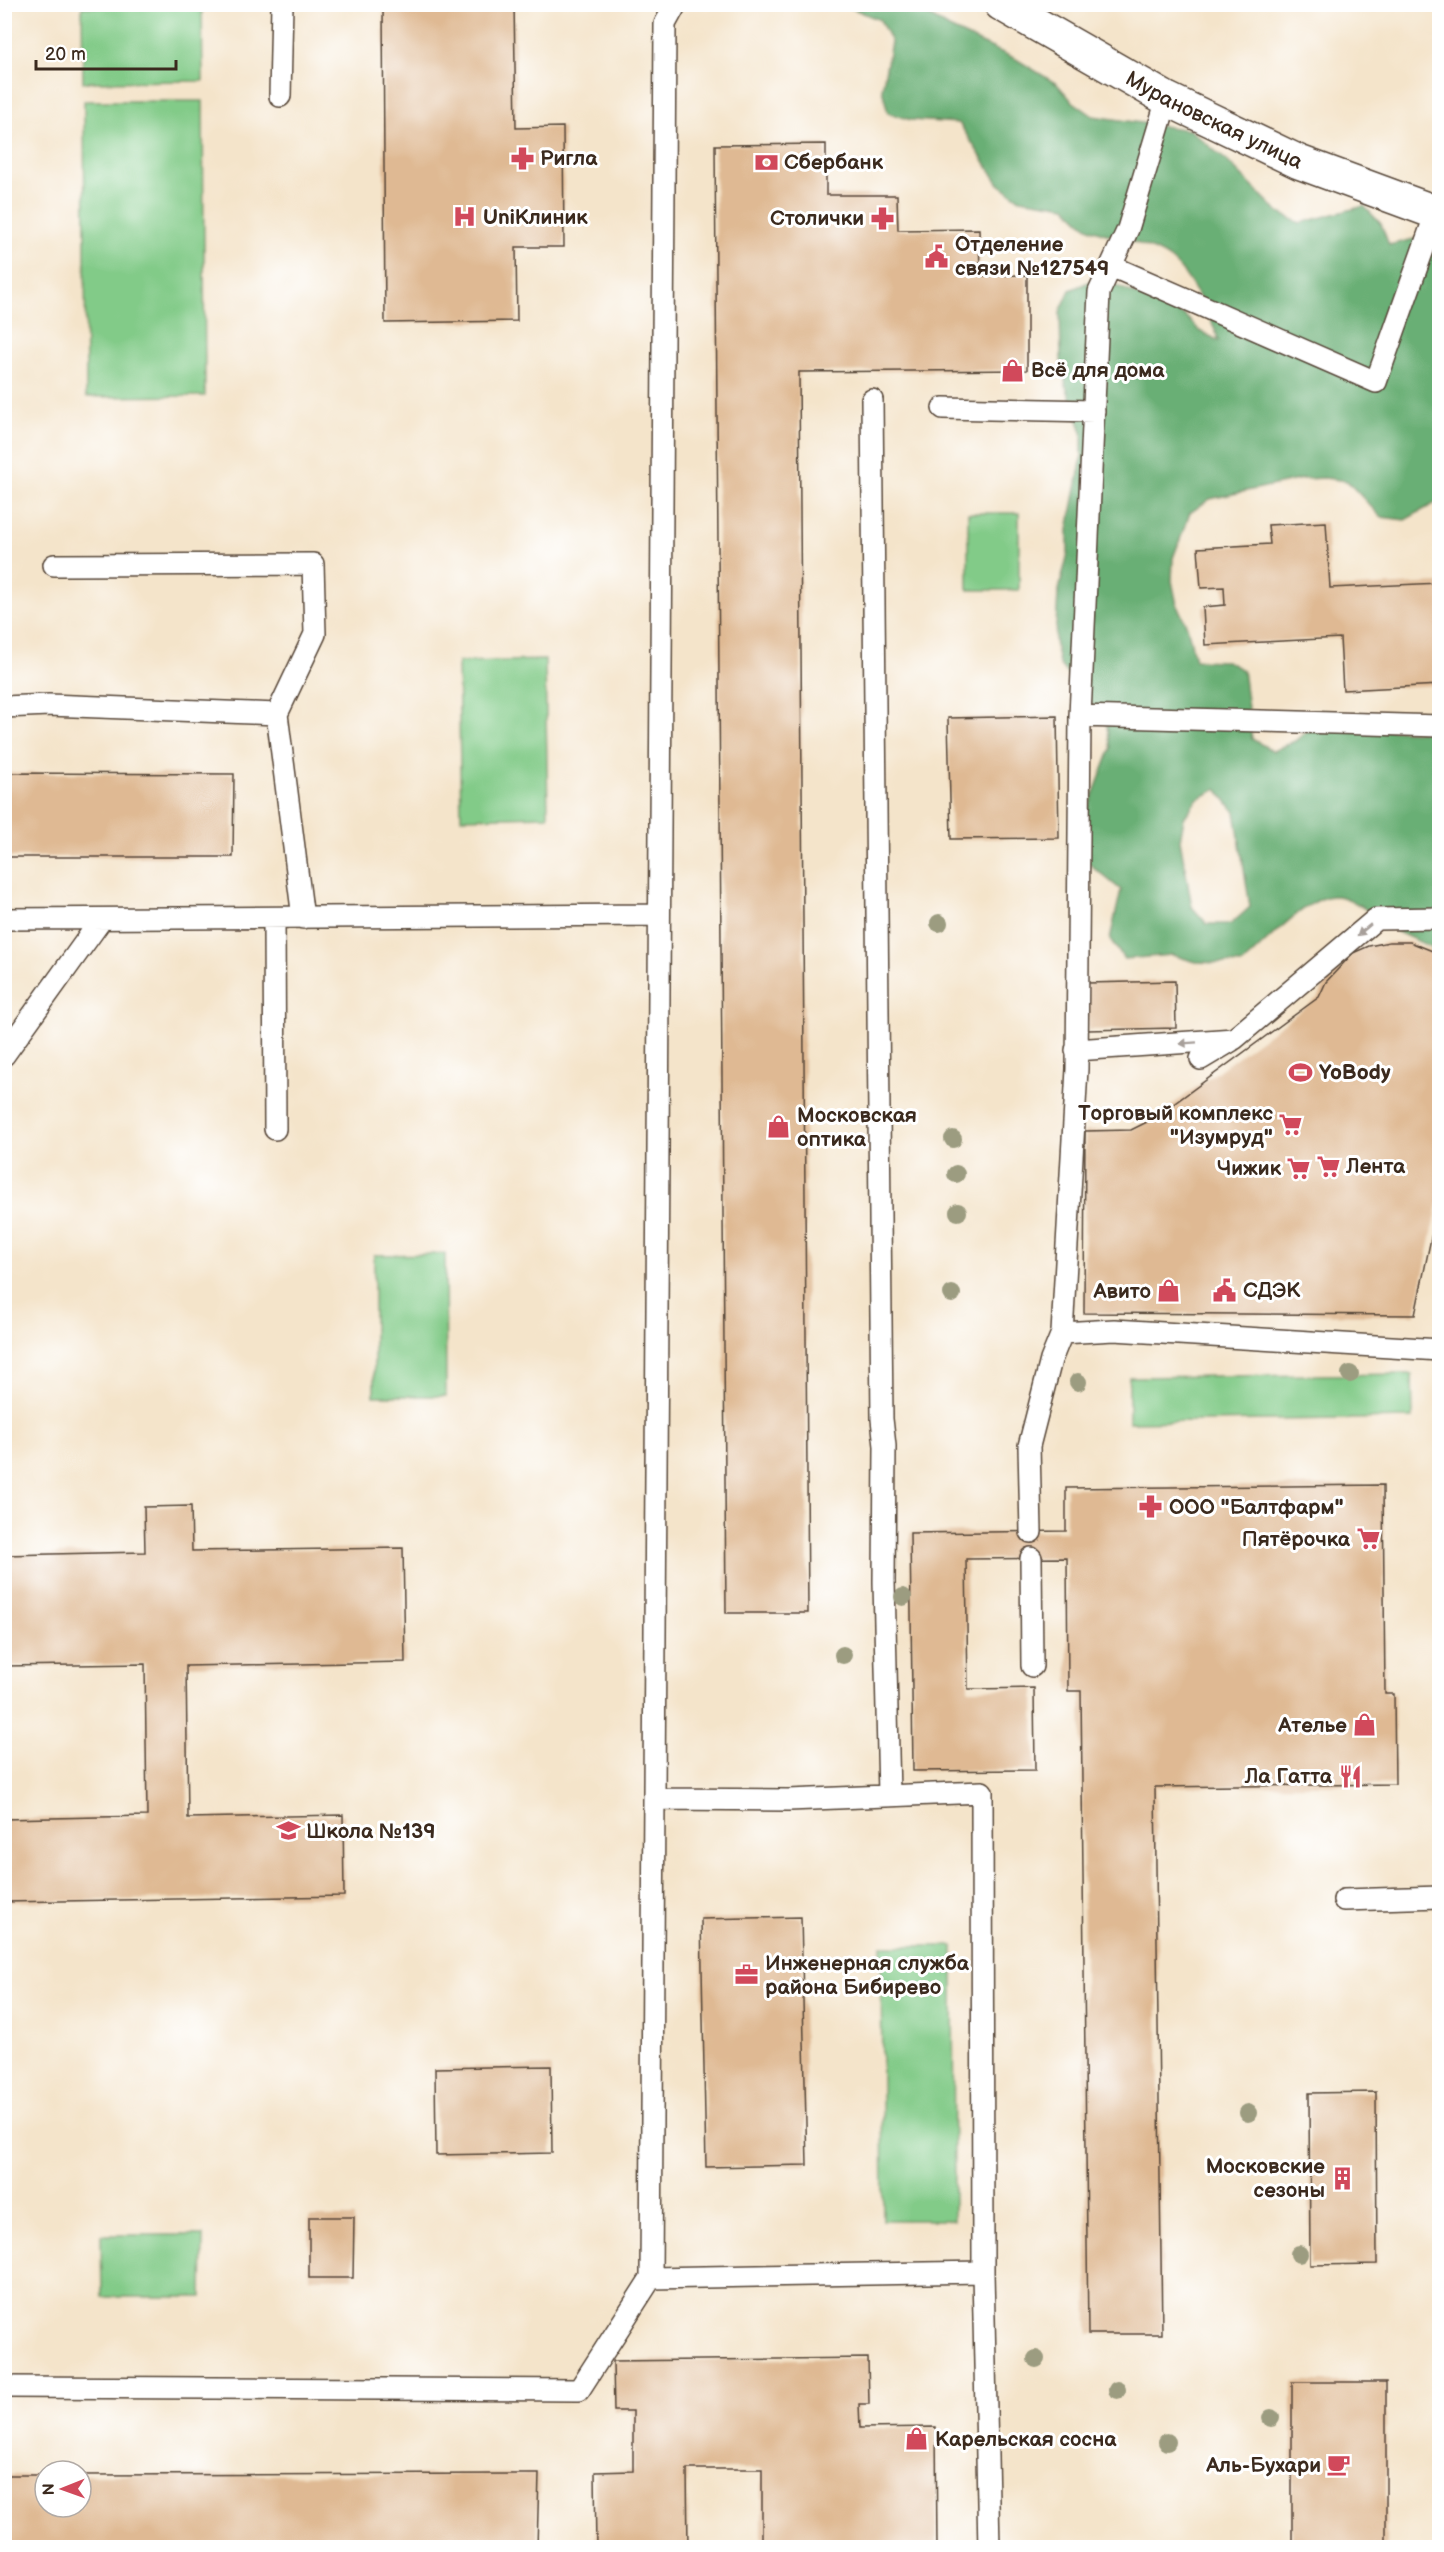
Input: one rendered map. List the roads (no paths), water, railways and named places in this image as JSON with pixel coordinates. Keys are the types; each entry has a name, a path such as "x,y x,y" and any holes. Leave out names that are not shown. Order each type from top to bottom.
{"street":[{"name":"Мурановская улица","path":"1001,4 1167,99 1299,162 1438,213"}],"lane":[{"path":"280,96 282,4"},
{"path":"4,2387 579,2390 651,2278 665,24 676,4"},
{"path":"1031,1532 1029,1446 1051,1359 1062,1333 1076,1050 1080,716 1099,292 1128,229 1167,99"},
{"path":"1111,266 1376,382 1438,213"},
{"path":"872,400 882,1407 885,1446 884,1582 889,1796"},
{"path":"943,408 1094,411"},
{"path":"54,565 314,564 315,634 277,714 303,918"},
{"path":"4,707 49,705 277,714"},
{"path":"1080,716 1440,726"},
{"path":"4,919 658,915"},
{"path":"1201,1059 1234,1039 1376,919 1440,918"},
{"path":"274,919 275,1129"},
{"path":"4,1055 102,920"},
{"path":"1076,1050 1234,1039"},
{"path":"1062,1333 1114,1330 1440,1350"},
{"path":"1031,1558 1032,1666"},
{"path":"654,1799 789,1800 982,1792 983,2272 989,2547"},
{"path":"1344,1900 1440,1897"},
{"path":"651,2278 983,2272"}],"place":[{"name":"Ригла","path":"522,158"},
{"name":"Сбербанк","path":"766,162"},
{"name":"UniКлиник","path":"465,217"},
{"name":"Столички","path":"882,218"},
{"name":"Отделение связи №127549","path":"937,256"},
{"name":"Всё для дома","path":"1013,370"},
{"name":"YoBody","path":"1301,1072"},
{"name":"Торговый комплекс \"Изумруд\"","path":"1291,1125"},
{"name":"Московская оптика","path":"779,1127"},
{"name":"Лента","path":"1328,1166"},
{"name":"Чижик","path":"1299,1168"},
{"name":"СДЭК","path":"1225,1290"},
{"name":"Авито","path":"1169,1291"},
{"name":"ООО \"Балтфарм\"","path":"1151,1507"},
{"name":"Пятёрочка","path":"1368,1539"},
{"name":"Ателье","path":"1365,1725"},
{"name":"Ла Гатта","path":"1350,1776"},
{"name":"Школа №139","path":"288,1831"},
{"name":"Инженерная служба района Бибирево","path":"747,1975"},
{"name":"Московские сезоны","path":"1343,2178"},
{"name":"Карельская сосна","path":"917,2439"},
{"name":"Аль-Бухари","path":"1339,2465"}]}
